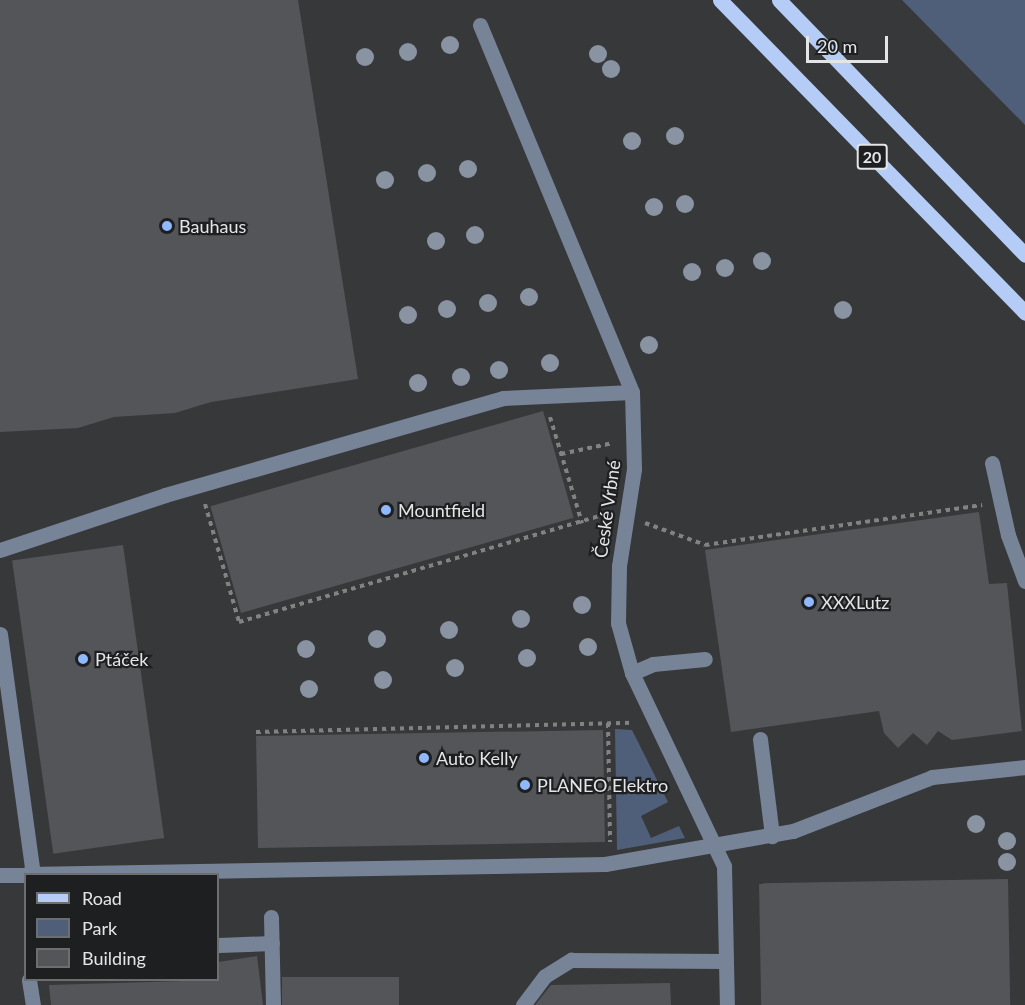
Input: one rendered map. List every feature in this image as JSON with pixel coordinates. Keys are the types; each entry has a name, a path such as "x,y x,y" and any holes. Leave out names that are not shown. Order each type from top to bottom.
{"main road":[{"name":"20","path":"720,0 1025,313"},
{"name":"20","path":"779,0 1025,255"}],"street":[{"name":"České Vrbné","path":"480,25 632,392 634,470 616,605 632,673 717,845 724,866 727,1005"},
{"path":"0,550 199,485 503,399 632,392"},
{"path":"992,463 1025,581"},
{"path":"0,634 33,873"},
{"path":"632,673 653,664 705,659"},
{"path":"760,739 772,836"},
{"path":"86,873 612,863 772,836 858,809 932,777 1025,767"},
{"path":"0,875 24,874"},
{"path":"271,917 273,1005"},
{"path":"219,945 272,943"},
{"path":"523,1005 545,976 571,960 726,961"},
{"path":"29,981 33,1005"}],"path":[{"path":"547,406 582,523"},
{"path":"561,454 606,443"},
{"path":"199,485 239,622 582,523 614,516"},
{"path":"644,522 705,544 986,505 987,516"},
{"path":"608,723 612,863"},
{"path":"256,732 634,723"}],"green space":[{"path":"902,0 1025,0 1025,125"},
{"path":"615,729 632,730 668,802 641,816 651,838 679,826 685,838 617,850"}],"building":[{"name":"Bauhaus","path":"0,0 298,0 358,379 211,402 175,413 114,417 78,428 0,432"},
{"path":"543,411 574,518 241,613 210,506"},
{"path":"979,512 989,584 1007,583 1022,731 952,740 938,731 927,745 913,733 898,748 884,733 879,711 731,732 705,550"},
{"path":"123,545 164,838 53,854 12,561"},
{"path":"603,730 605,842 258,848 256,736"},
{"path":"1008,879 1010,1005 761,1005 759,883"},
{"path":"257,956 263,1005 51,1005 49,985 219,981 219,962"},
{"path":"282,977 399,977 399,1005 282,1005"},
{"path":"670,983 671,1005 535,1005 551,985"}],"place":[{"name":"Bauhaus","path":"167,226"},
{"name":"Mountfield","path":"386,510"},
{"name":"XXXLutz","path":"809,602"},
{"name":"Ptáček","path":"83,659"},
{"name":"Auto Kelly","path":"424,758"},
{"name":"PLANEO Elektro","path":"525,785"}]}
